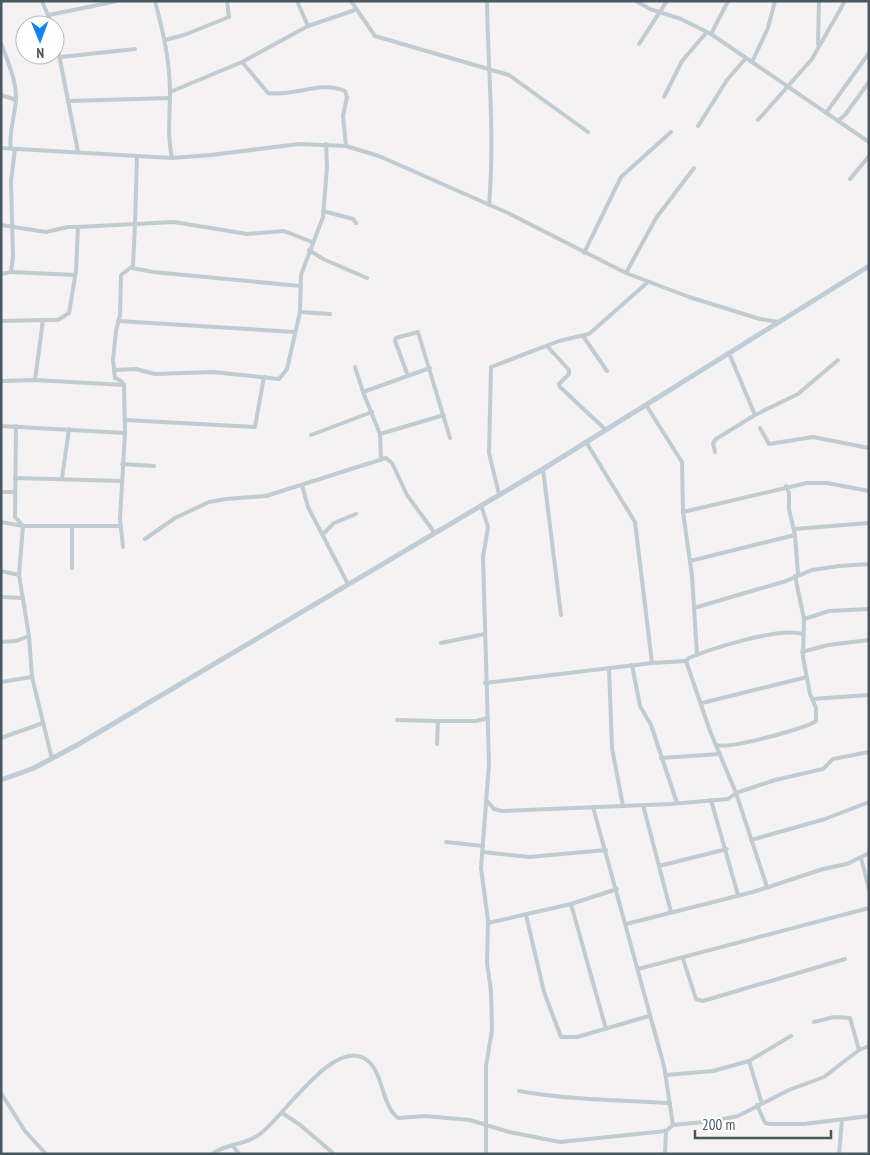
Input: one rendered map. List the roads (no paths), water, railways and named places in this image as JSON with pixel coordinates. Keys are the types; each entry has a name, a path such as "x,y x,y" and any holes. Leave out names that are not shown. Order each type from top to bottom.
{"main road":[{"path":"1,780 52,759 543,469 868,268"}],"street":[{"path":"41,2 49,15 117,1"},
{"path":"155,1 164,40 170,92 168,133 172,158"},
{"path":"164,40 184,35 229,17 227,1"},
{"path":"297,1 308,26"},
{"path":"351,1 355,10 375,36 518,79 588,132"},
{"path":"487,1 487,70 491,92 489,205"},
{"path":"636,1 661,13 681,19 711,34 869,142"},
{"path":"639,44 661,13 667,1"},
{"path":"711,34 728,1"},
{"path":"752,62 768,28 775,1"},
{"path":"818,46 819,1"},
{"path":"758,120 812,59 845,1"},
{"path":"170,92 242,62 308,26 355,10"},
{"path":"664,97 682,61 706,33"},
{"path":"1,43 14,82 16,100 10,136 13,149 11,272"},
{"path":"65,57 135,48"},
{"path":"826,113 869,53"},
{"path":"698,126 727,80 746,58"},
{"path":"242,62 268,93 300,92 313,88 340,89 345,91 347,97 343,116 346,146"},
{"path":"62,65 78,152"},
{"path":"838,121 845,116 869,82"},
{"path":"1,96 16,100"},
{"path":"68,101 170,98"},
{"path":"584,253 621,176 671,132"},
{"path":"1,148 172,158 299,144 346,146 379,156 489,205 584,253 648,282 731,310 781,322"},
{"path":"114,370 130,369 155,374 212,372 280,379 284,374 300,312 301,275 312,242 323,218 327,167 326,144"},
{"path":"132,268 136,156"},
{"path":"850,179 869,156"},
{"path":"626,273 656,218 694,168"},
{"path":"323,211 353,218 356,223"},
{"path":"1,226 13,226 25,230 46,232 68,227 174,222 247,234 284,230 312,242"},
{"path":"1,321 58,320 67,316 75,276 78,227"},
{"path":"309,250 322,259 366,278"},
{"path":"123,547 120,526 125,433 124,385 115,378 114,370 121,275 132,268 162,273 300,286"},
{"path":"1,274 11,272 75,276"},
{"path":"499,494 489,453 491,367 567,339 583,336 648,282"},
{"path":"300,312 330,314"},
{"path":"35,380 43,320"},
{"path":"118,321 295,332"},
{"path":"408,376 395,343 396,338 418,332 450,438"},
{"path":"583,336 607,370"},
{"path":"547,346 569,370 569,374 558,384 560,387 606,430"},
{"path":"729,353 755,415"},
{"path":"715,452 714,441 755,415 798,394 838,360"},
{"path":"355,367 362,392 380,434 381,460"},
{"path":"362,392 430,368"},
{"path":"125,420 255,426 264,377"},
{"path":"1,381 35,380 124,385"},
{"path":"646,405 655,422 681,457 683,512 690,561 697,655"},
{"path":"310,435 372,412"},
{"path":"380,434 444,415"},
{"path":"1,426 125,433"},
{"path":"16,426 15,517 23,526 19,575 30,636 32,677 52,759"},
{"path":"760,428 769,444 813,438 869,448"},
{"path":"62,478 69,429"},
{"path":"586,442 635,522 652,663"},
{"path":"146,539 175,518 195,507 226,499 266,496 340,471 381,460 390,460 407,495 434,532"},
{"path":"122,464 154,466"},
{"path":"543,469 561,615"},
{"path":"15,478 122,481"},
{"path":"683,512 786,486 816,483 869,491"},
{"path":"302,485 308,507 348,584"},
{"path":"716,745 729,747 739,743 755,742 815,722 816,708 812,699 802,650 804,619 797,575 795,535 789,509 789,493 786,486"},
{"path":"1,492 15,492"},
{"path":"481,504 488,527 483,557 485,682 488,718 487,801 482,875 488,923 487,963 491,991 492,1030 486,1060 486,1154"},
{"path":"323,534 334,523 356,514"},
{"path":"1,522 23,526 120,526"},
{"path":"794,529 869,523"},
{"path":"72,526 72,568"},
{"path":"690,561 795,535"},
{"path":"694,608 786,581 797,575 839,566 869,564"},
{"path":"1,571 19,575"},
{"path":"1,597 22,598"},
{"path":"804,619 829,611 869,608"},
{"path":"485,682 632,665 686,661 697,655 759,637 795,632 803,634"},
{"path":"441,643 485,634"},
{"path":"1,642 16,641 30,636"},
{"path":"802,650 869,640"},
{"path":"686,661 716,745 736,793 767,887"},
{"path":"632,665 640,706 651,725 677,803"},
{"path":"609,668 612,748 623,806"},
{"path":"1,682 32,677"},
{"path":"702,703 807,677"},
{"path":"812,699 869,695"},
{"path":"397,720 476,721 488,718"},
{"path":"437,744 438,721"},
{"path":"1,738 43,723"},
{"path":"487,801 494,809 502,811 728,799 736,793 786,776 823,769 833,759 869,752"},
{"path":"661,758 720,754"},
{"path":"710,800 726,849 738,896"},
{"path":"751,840 824,819 869,802"},
{"path":"642,805 671,912"},
{"path":"594,807 666,1075 673,1125"},
{"path":"446,842 483,846"},
{"path":"659,866 726,849"},
{"path":"483,852 530,857 606,850"},
{"path":"626,924 738,896 861,858 869,853"},
{"path":"861,858 869,889"},
{"path":"488,923 571,904 616,889"},
{"path":"571,904 606,1029"},
{"path":"638,969 683,959 696,953 869,908"},
{"path":"526,915 544,992 559,1034 565,1038 577,1037 649,1016"},
{"path":"683,959 696,999 703,1001 845,959"},
{"path":"814,1022 834,1017 850,1018 859,1050"},
{"path":"666,1075 713,1070 749,1061 791,1036"},
{"path":"212,1154 224,1147 233,1146 238,1150 265,1131 309,1084 343,1056 351,1055 364,1058 374,1067 391,1109 398,1118 426,1116 470,1120 560,1142 666,1131 673,1125 726,1119 749,1111 757,1105 803,1084 824,1077 859,1050 869,1046"},
{"path":"749,1061 762,1104"},
{"path":"519,1091 582,1099 606,1098 670,1103"},
{"path":"1,1093 25,1131 46,1154"},
{"path":"757,1105 767,1124 804,1124 869,1116"},
{"path":"282,1113 299,1124 334,1154"},
{"path":"839,1154 842,1120"},
{"path":"665,1154 666,1131"}]}
